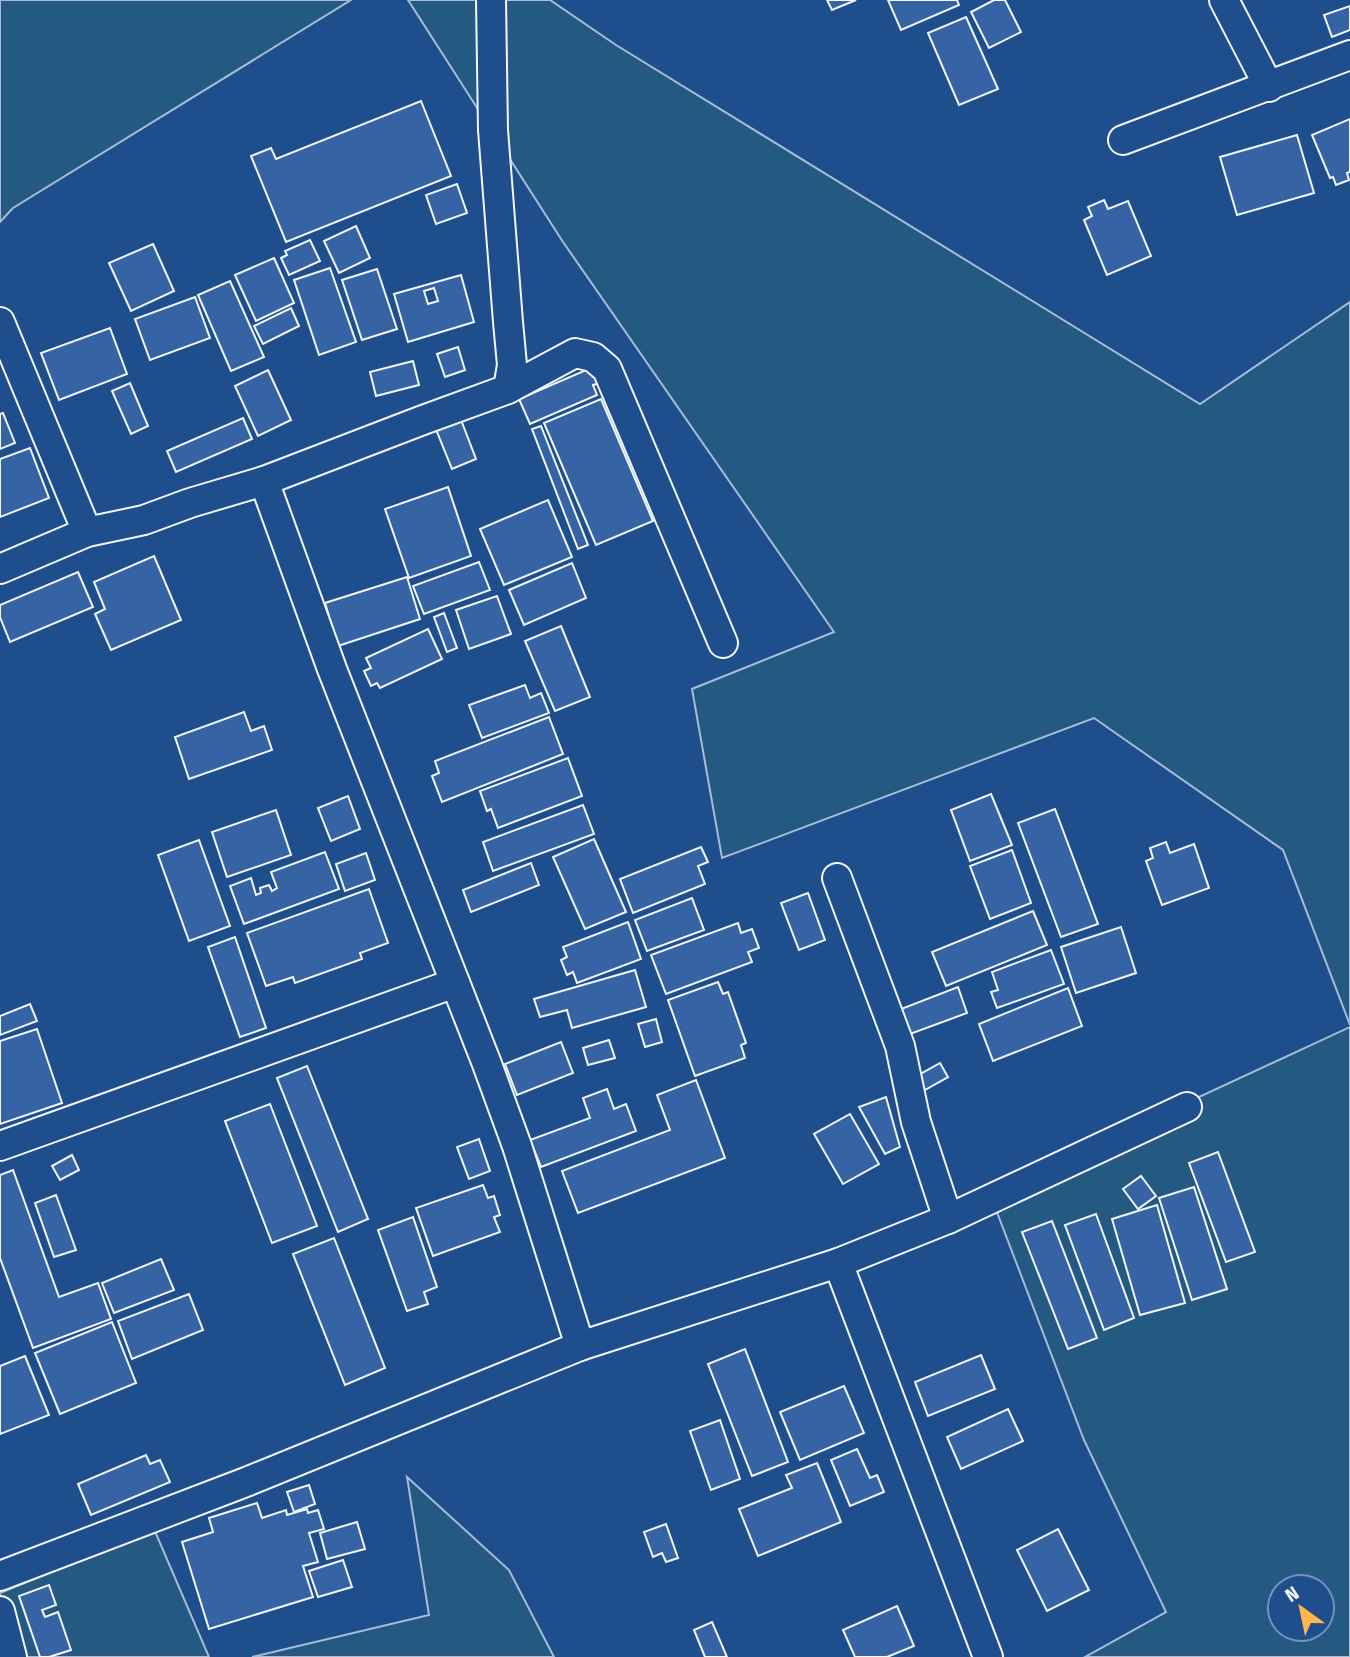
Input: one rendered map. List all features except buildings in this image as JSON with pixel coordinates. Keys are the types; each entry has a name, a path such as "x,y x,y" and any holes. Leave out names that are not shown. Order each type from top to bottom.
{"street":[{"path":"491,0 493,130 513,365 508,390"},
{"path":"1224,0 1269,87"},
{"path":"1123,140 1350,55"},
{"path":"0,322 87,533"},
{"path":"0,569 87,533 144,520 264,481 508,390 575,353 593,357 607,369 723,643"},
{"path":"264,481 332,669 517,1146 580,1346"},
{"path":"837,878 900,1046 916,1122 948,1219"},
{"path":"0,1146 455,983"},
{"path":"0,1576 246,1482 580,1346 838,1263 948,1219 1187,1107"},
{"path":"838,1263 988,1657"},
{"path":"0,1611 12,1657"}],"shaded area":[{"path":"0,0 351,0 13,208 0,222"},
{"path":"408,0 550,0 616,45 1200,404 1350,302 1350,1025 1283,850 1094,718 722,858 692,689 834,632 563,242"},
{"path":"1350,1027 1350,1657 1085,1657 1166,1612 1084,1440 990,1194"},
{"path":"407,1477 509,1570 554,1657 252,1657 429,1615"},
{"path":"154,1529 209,1657 0,1657 0,1593"}]}
